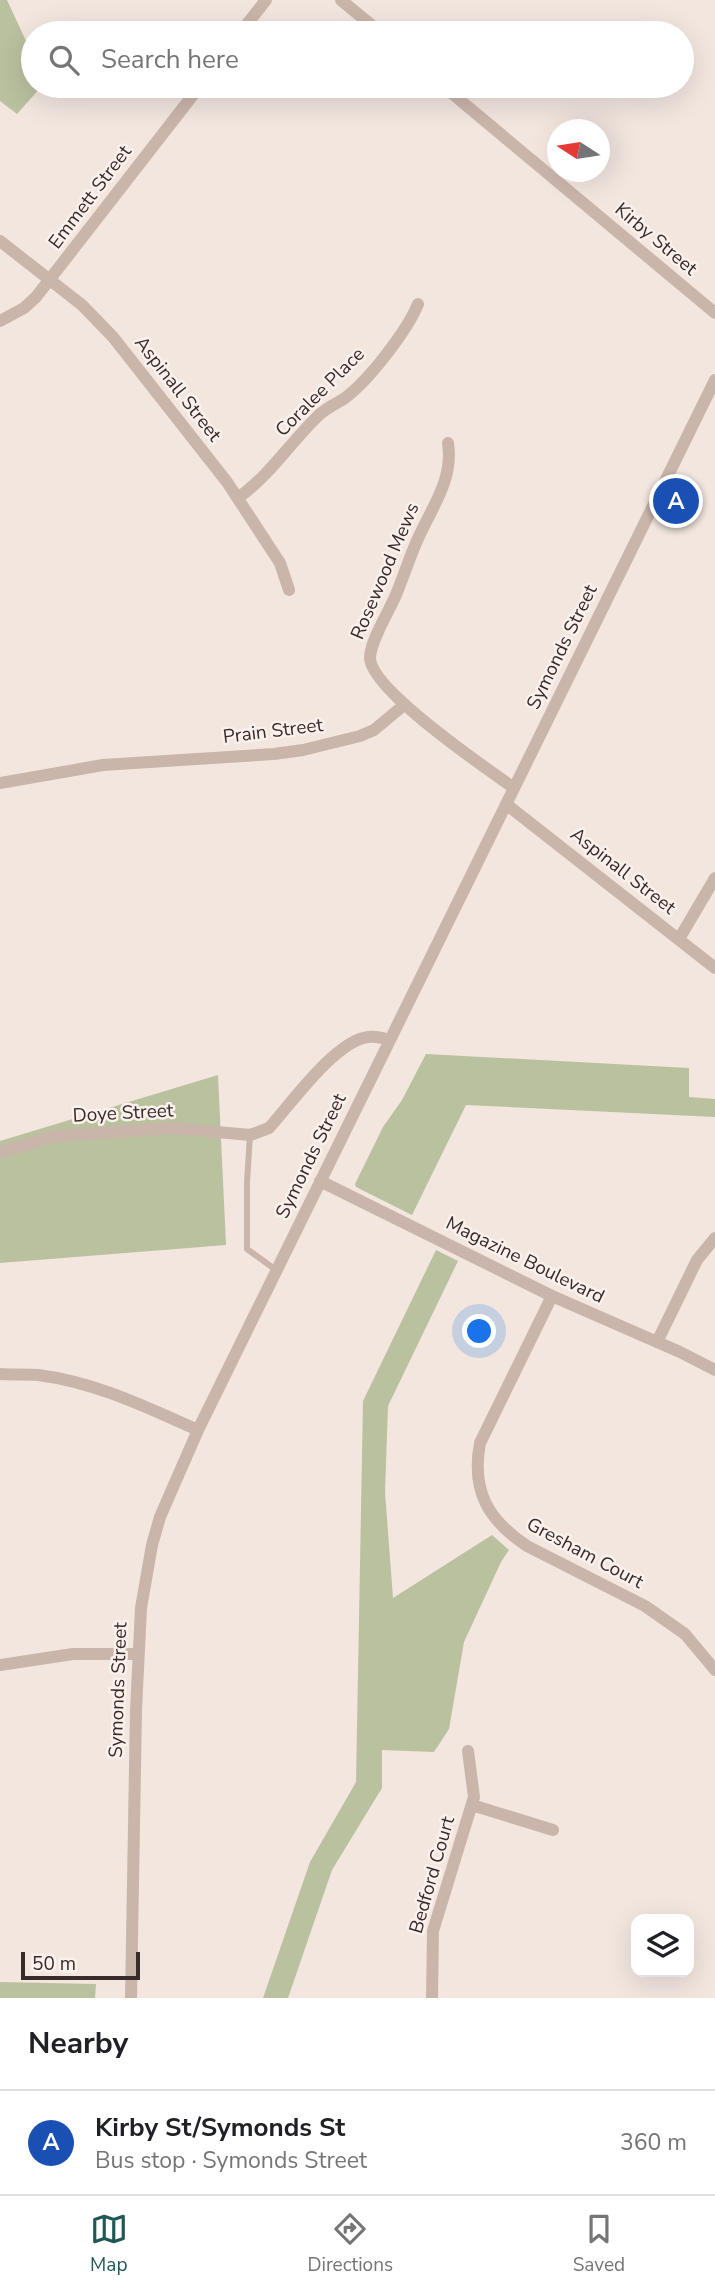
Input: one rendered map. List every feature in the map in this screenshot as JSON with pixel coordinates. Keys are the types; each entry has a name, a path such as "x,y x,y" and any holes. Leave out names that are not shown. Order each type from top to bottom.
{"street":[{"path":"249,21 265,0"},
{"path":"341,0 366,21"},
{"name":"Emmett Street","path":"0,321 24,308 50,281 191,98"},
{"name":"Kirby Street","path":"457,98 715,313"},
{"name":"Aspinall Street","path":"0,242 82,305 113,337 239,498 280,563 289,590"},
{"name":"Coralee Place","path":"239,498 262,480 319,414 344,398 362,381 405,330 418,304"},
{"name":"Symonds Street","path":"131,1998 141,1608 152,1545 170,1489 715,380"},
{"name":"Rosewood Mews","path":"404,705 379,679 370,658 410,554 447,478 450,457 448,443"},
{"path":"404,705 514,788"},
{"name":"Prain Street","path":"0,783 103,765 303,750 360,736 385,723 404,705"},
{"name":"Aspinall Street","path":"506,804 715,968"},
{"path":"679,939 715,878"},
{"path":"250,1135 268,1128 321,1069 346,1047 368,1037 390,1040"},
{"name":"Doye Street","path":"0,1152 56,1136 160,1128 250,1135"},
{"name":"Magazine Boulevard","path":"320,1181 552,1296 715,1370"},
{"path":"657,1342 697,1260 715,1238"},
{"name":"Gresham Court","path":"552,1296 480,1443 477,1460 482,1496 489,1511 510,1535 645,1606 685,1634 715,1670"},
{"path":"0,1374 37,1375 85,1384 135,1402 198,1430"},
{"path":"0,1665 73,1654 138,1654"},
{"name":"Bedford Court","path":"432,1998 433,1931 474,1797 468,1751"},
{"name":"Bedford Court","path":"472,1805 553,1830"}],"lane":[{"path":"250,1135 247,1249 276,1270"}],"green space":[{"path":"0,0 7,0 21,30 21,98 31,98 17,114 0,101"},
{"path":"426,1054 689,1068 689,1097 715,1099 715,1117 466,1105 412,1215 356,1187 355,1184 383,1127 402,1100"},
{"path":"218,1075 226,1245 0,1263 0,1141"},
{"path":"436,1250 458,1261 388,1406 385,1492 393,1598 492,1535 509,1550 464,1642 449,1729 434,1752 382,1750 382,1788 332,1870 288,1998 263,1998 310,1862 356,1782 363,1401"},
{"path":"0,1982 96,1984 95,1998 0,1998"}],"place":[{"name":"Kirby St/Symonds St","path":"676,501"}]}
